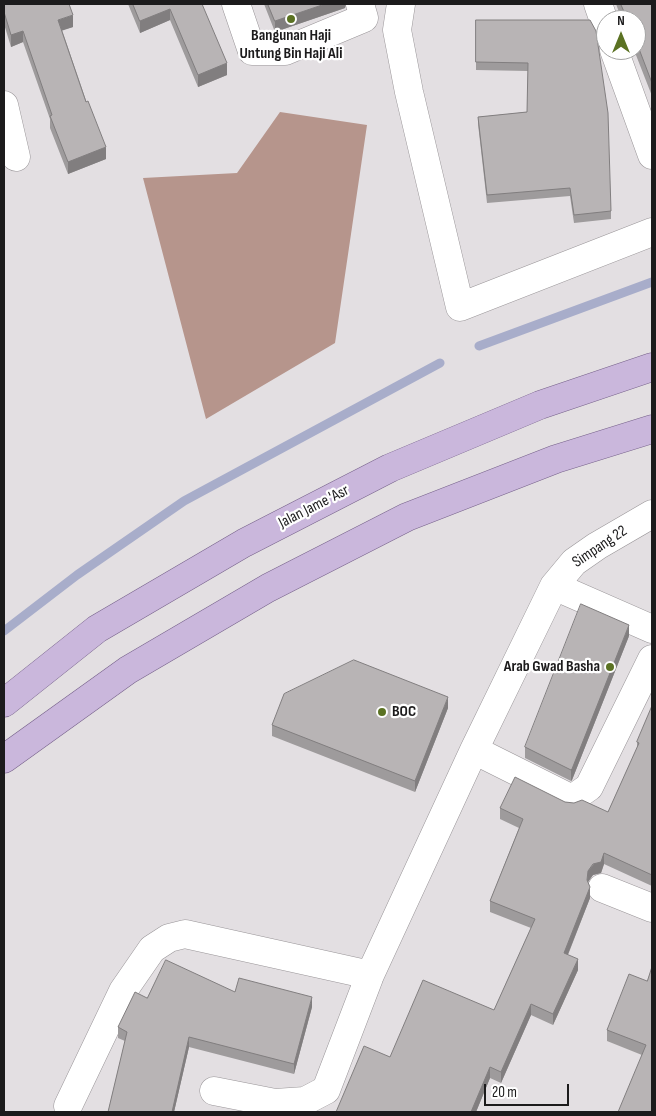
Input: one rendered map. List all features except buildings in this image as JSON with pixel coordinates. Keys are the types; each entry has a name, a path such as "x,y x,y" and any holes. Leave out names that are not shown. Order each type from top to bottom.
{"main road":[{"name":"Jalan Jame 'Asr","path":"4,702 98,629 244,543 390,468 540,404 652,367"},
{"path":"4,759 128,670 268,588 406,517 556,459 652,429"}],"street":[{"path":"236,4 252,51 285,51 362,11"},
{"path":"401,4 397,30 409,92 460,307 652,232"},
{"path":"618,60 652,155"},
{"path":"4,106 16,157"},
{"name":"Simpang 22","path":"214,1091 274,1103 305,1101 326,1090 370,976 474,750 554,586 574,562 597,546 652,514"},
{"path":"554,586 652,629"},
{"path":"474,750 572,799 589,787 652,659"},
{"path":"602,888 652,908"},
{"path":"68,1106 123,991 152,949 169,938 185,934 370,976"}],"shaded area":[{"path":"280,112 367,125 335,343 206,419 143,178 237,173"}],"waterway":[{"path":"479,346 652,282"},
{"path":"4,631 77,575 184,501 440,363"}],"place":[{"name":"Bangunan Haji Untung Bin Haji Ali","path":"291,19"},
{"name":"Arab Gwad Basha","path":"610,667"},
{"name":"BOC","path":"382,712"}]}
